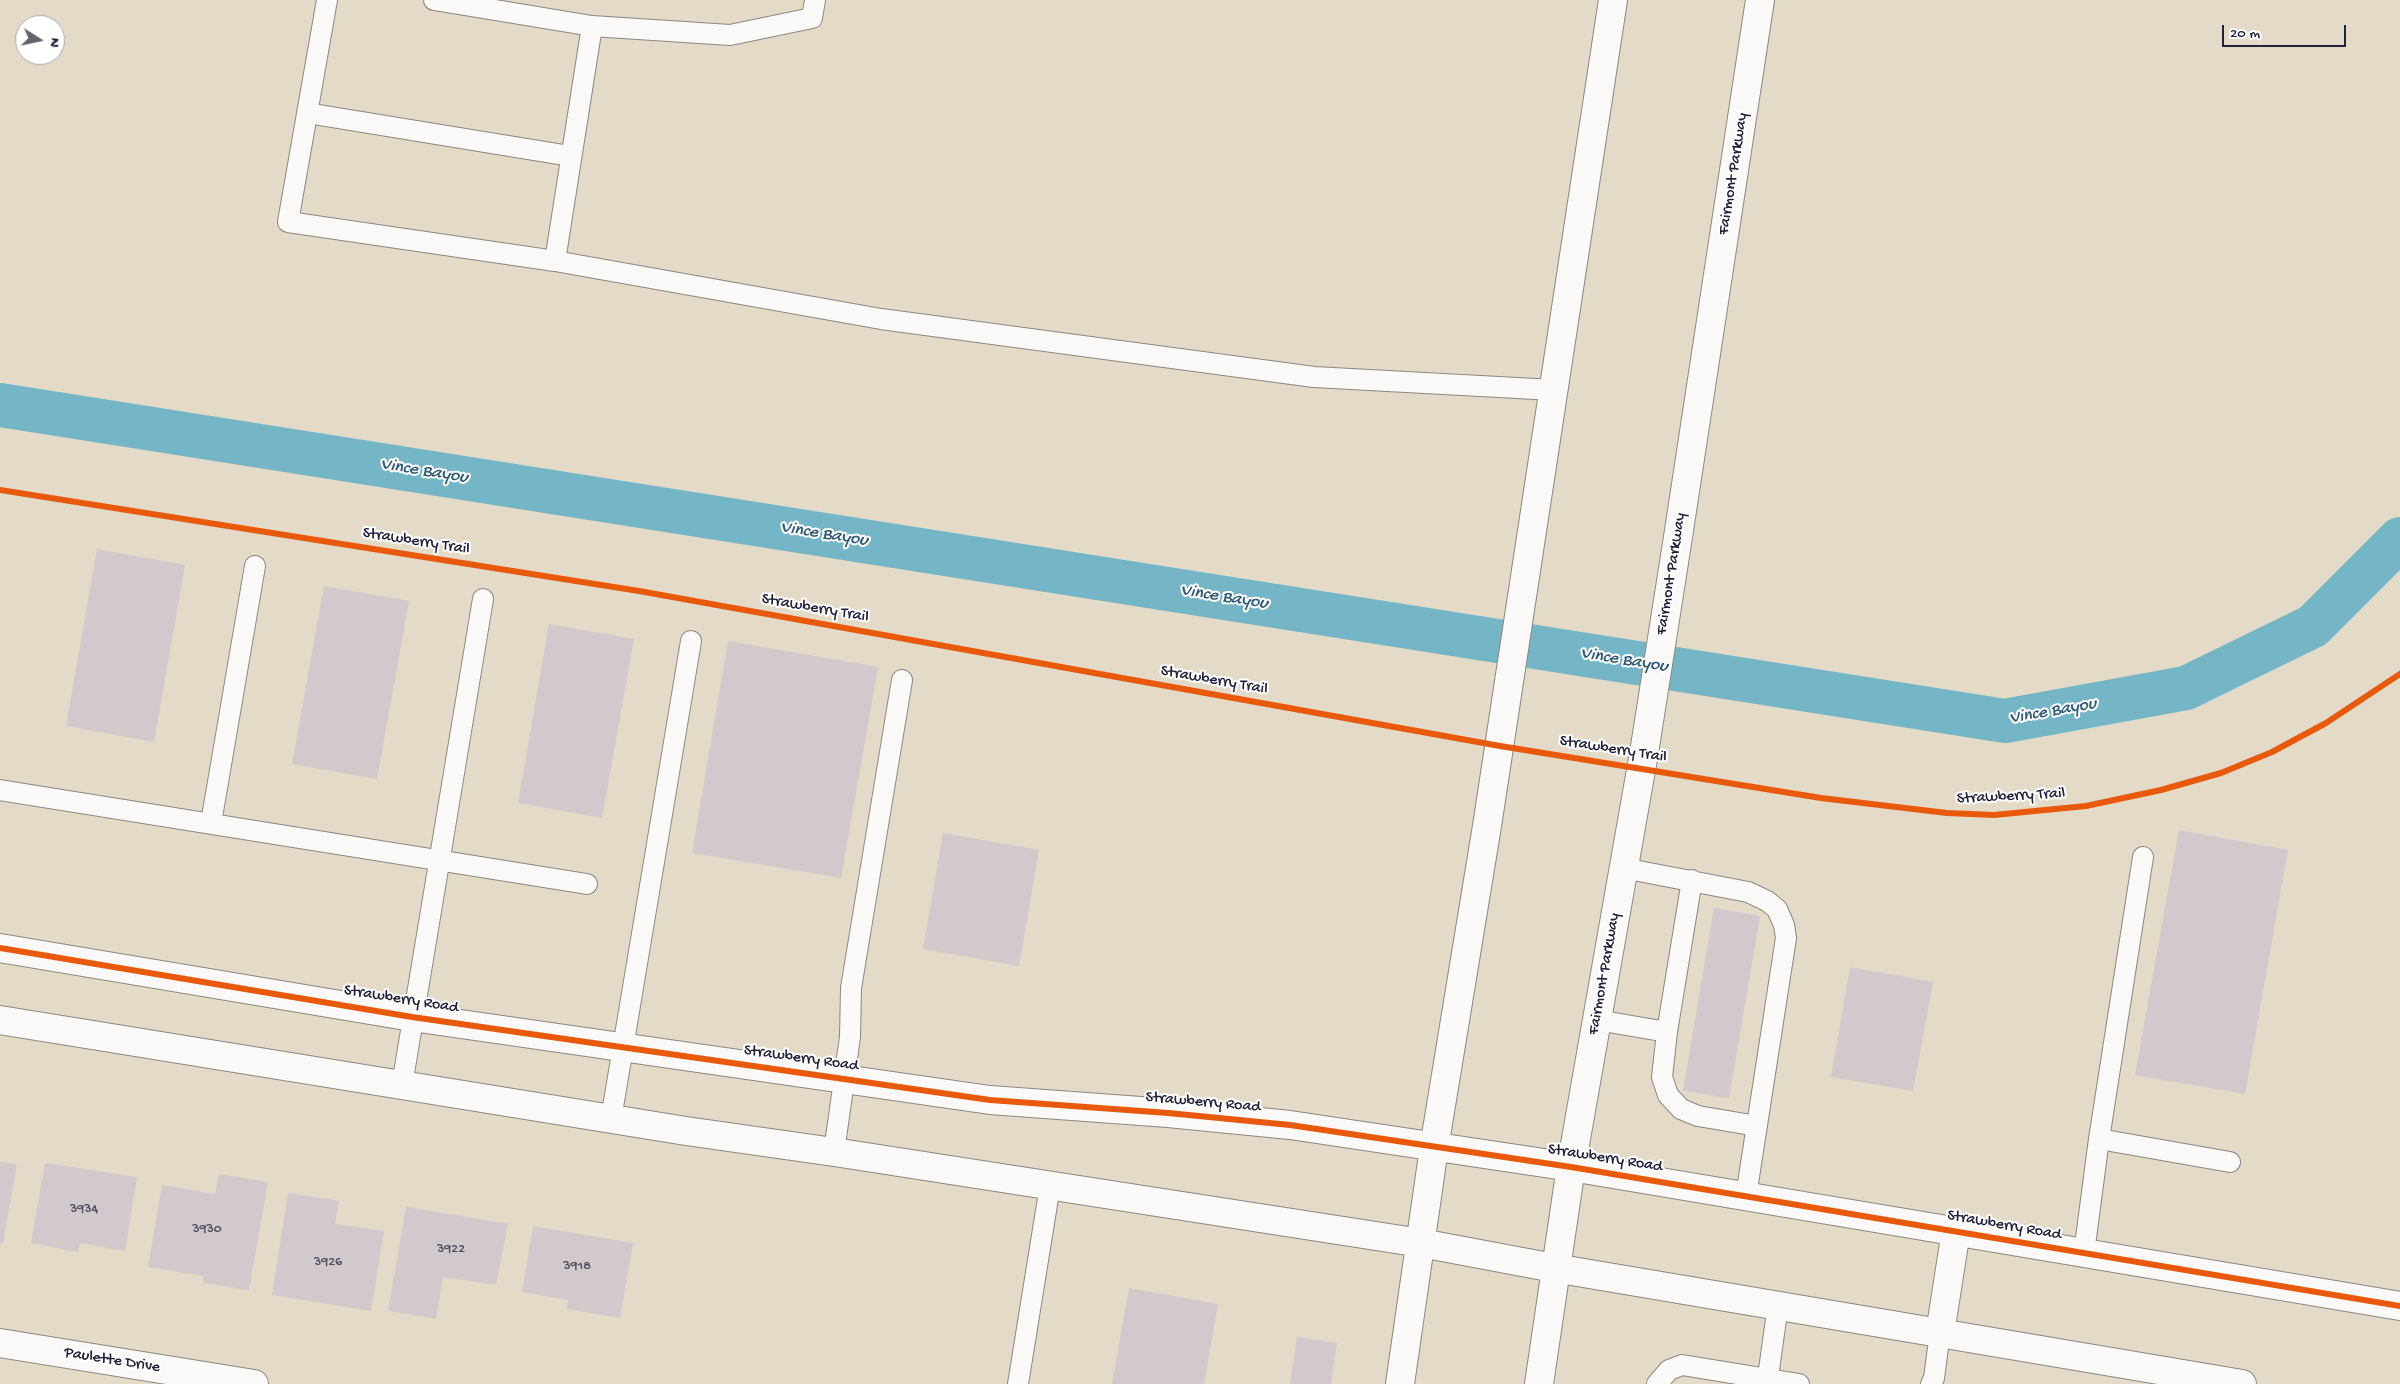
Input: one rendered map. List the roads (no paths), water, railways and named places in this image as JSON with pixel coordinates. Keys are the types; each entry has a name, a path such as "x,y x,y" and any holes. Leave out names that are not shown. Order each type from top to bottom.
{"street":[{"path":"1400,1384 1434,1148 1502,728 1613,0"},
{"name":"Fairmont Parkway","path":"1539,1384 1554,1268 1644,753 1760,0"},
{"name":"Strawberry Road","path":"0,948 412,1017 990,1100 1168,1113 1290,1125 1571,1167 2400,1306"},
{"path":"0,1020 611,1119 1421,1242 1554,1268 1940,1333 2181,1379 2242,1384"},
{"path":"1940,1333 1956,1231"},
{"name":"Paulette Drive","path":"0,1343 254,1384"}],"lane":[{"path":"327,0 288,222 555,261 881,319 1304,376 1554,390"},
{"path":"434,0 592,26 730,36 812,18 815,0"},
{"path":"555,261 570,156 592,26"},
{"path":"307,113 570,156"},
{"path":"212,823 256,566"},
{"path":"402,1085 482,599"},
{"path":"611,1119 691,641"},
{"path":"834,1152 850,1037 851,988 902,680"},
{"path":"0,790 587,884"},
{"path":"2084,1253 2099,1139 2143,857"},
{"path":"1623,868 1748,892 1767,901 1777,909 1784,925 1786,938 1746,1196"},
{"path":"1692,880 1662,1077 1668,1095 1681,1109 1698,1116 1757,1126"},
{"path":"1597,1020 1668,1032"},
{"path":"2099,1139 2230,1162"},
{"path":"1018,1384 1050,1186"},
{"path":"1767,1381 1778,1306"},
{"path":"1931,1384 1934,1378 1940,1333"},
{"path":"1657,1384 1669,1370 1682,1365 1767,1381 1799,1384"}],"waterway":[{"name":"Vince Bayou","path":"0,405 2005,721 2186,688 2313,626 2400,539"}]}
